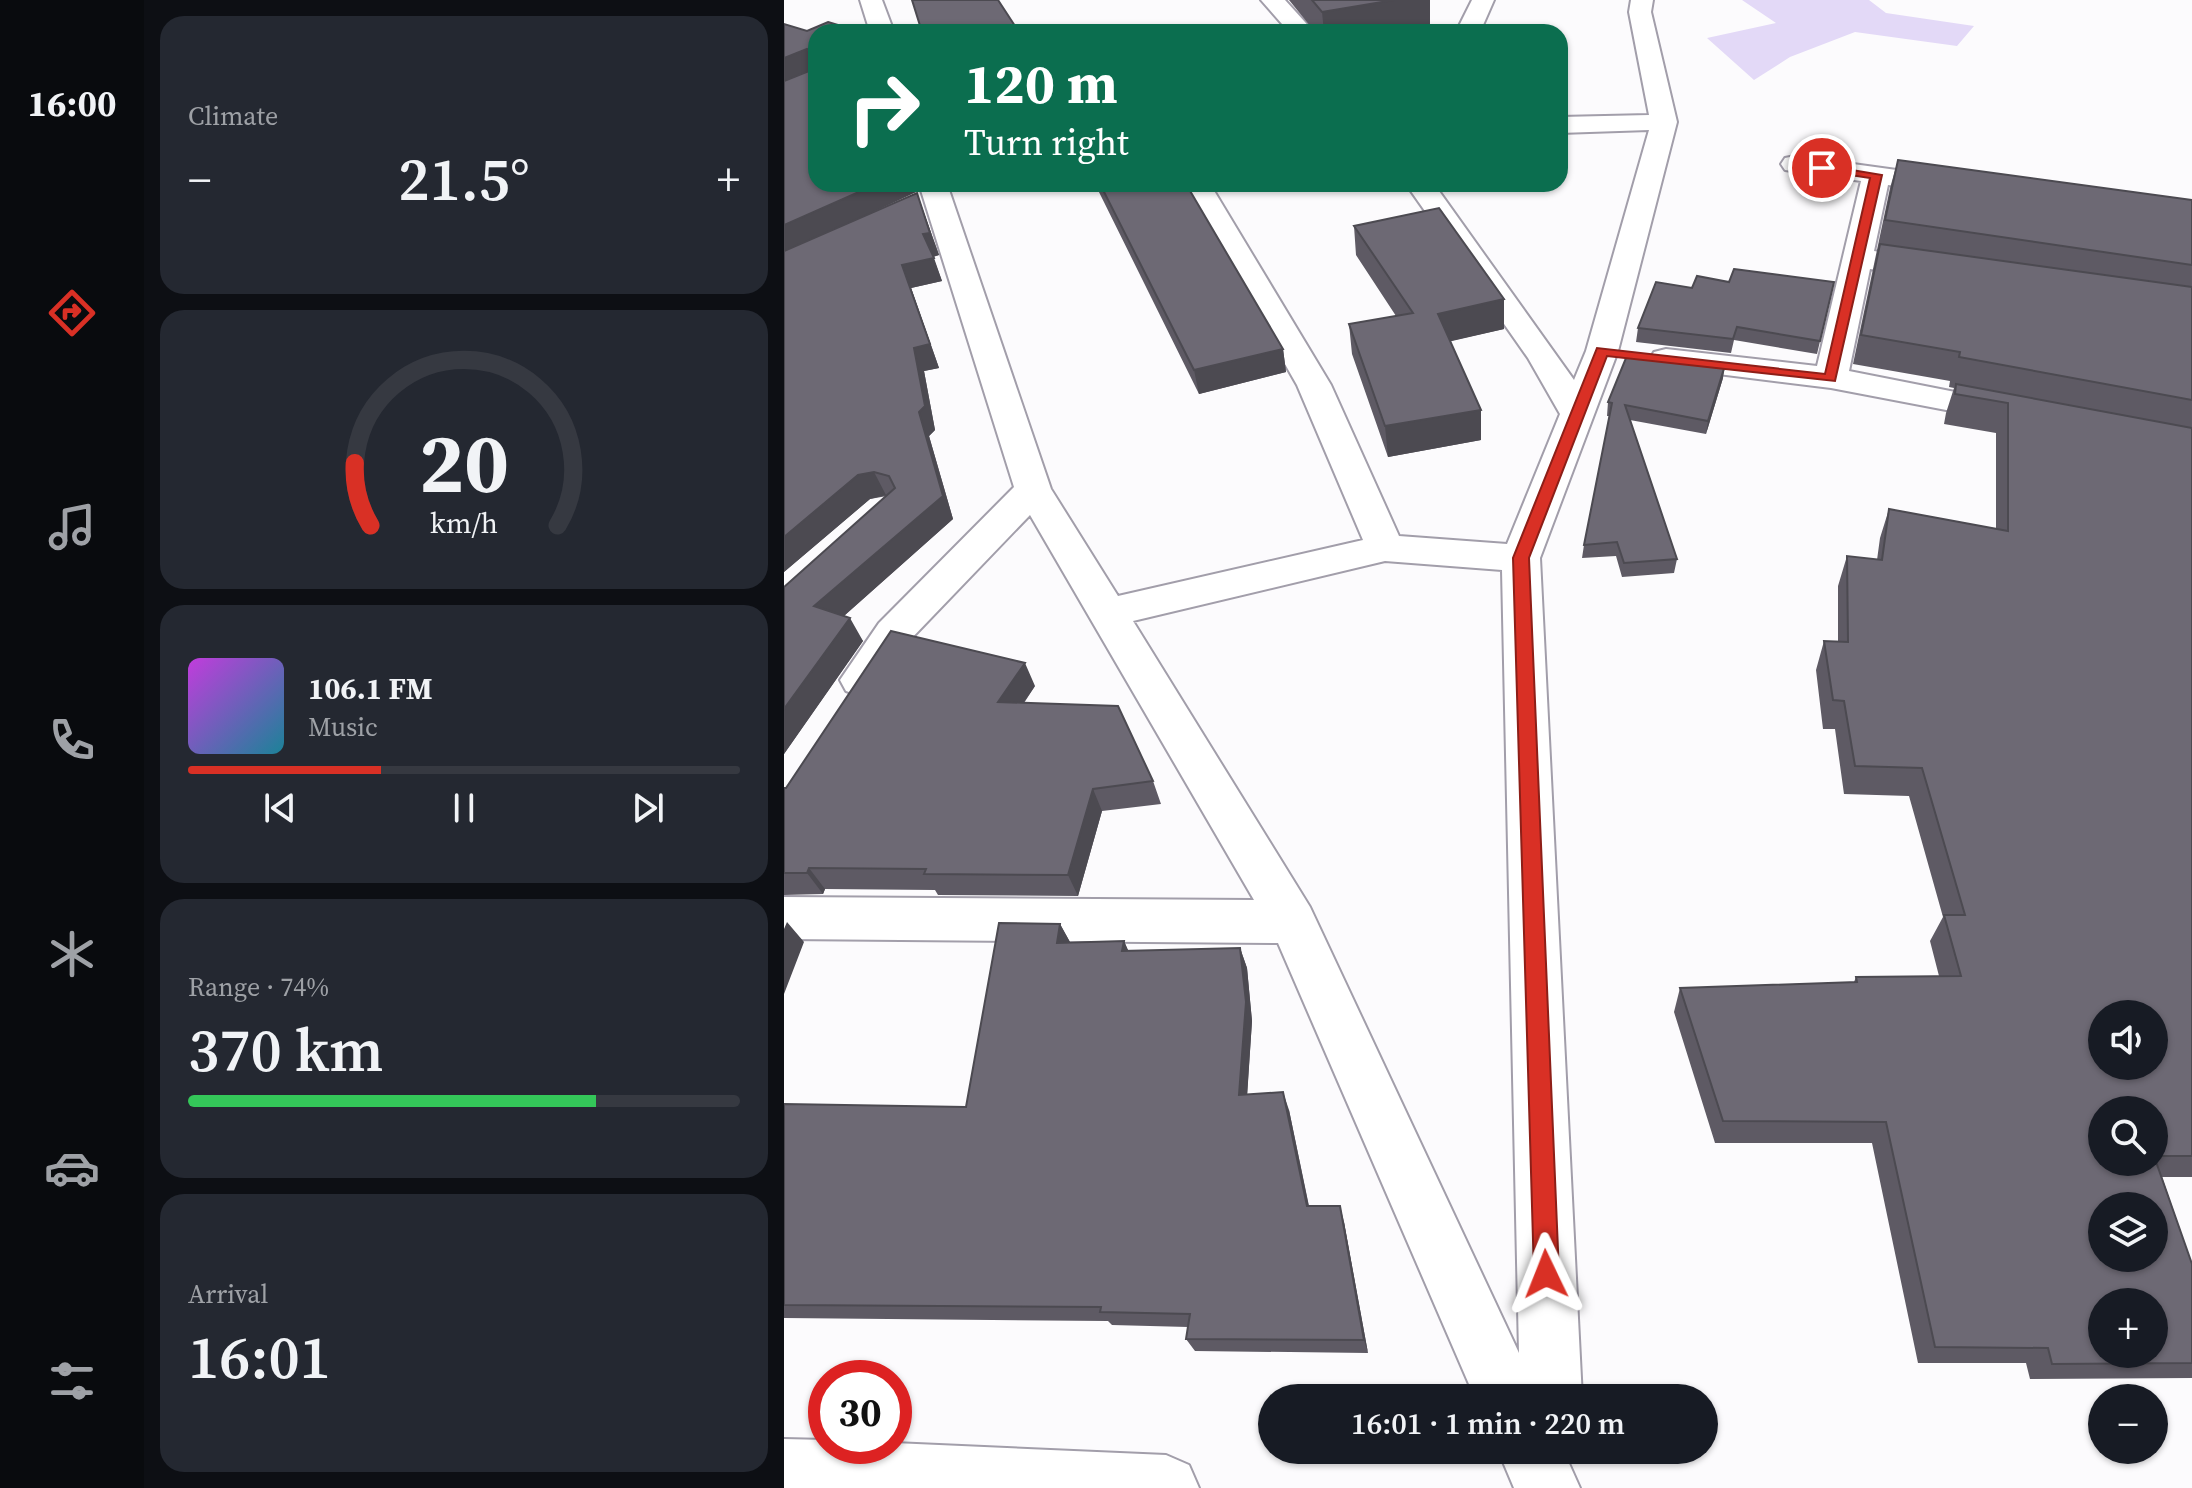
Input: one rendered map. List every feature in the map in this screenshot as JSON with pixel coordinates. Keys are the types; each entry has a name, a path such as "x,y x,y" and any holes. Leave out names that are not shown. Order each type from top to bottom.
{"street":[{"path":"871,0 879,24"},
{"path":"1272,0 1294,24"},
{"path":"1472,24 1483,0"},
{"path":"1550,1384 1521,558 1602,351 1664,122 1640,12 1642,0"},
{"path":"1568,125 1664,122"},
{"path":"1795,164 1987,190"},
{"path":"1831,378 1876,175"},
{"path":"1201,192 1314,385 1385,548"},
{"path":"1426,192 1544,358 1577,414"},
{"path":"927,196 1033,489 1293,922 1501,1384"},
{"path":"1857,258 1964,273"},
{"path":"1602,351 1831,378 2035,417"},
{"path":"843,708 893,633 1033,489"},
{"path":"1107,613 1385,548 1521,558"},
{"path":"784,918 1293,922"},
{"path":"1536,1464 1547,1488"},
{"path":"1553,1464 1554,1488"},
{"path":"784,1471 1166,1488"}],"shaded area":[{"path":"1742,0 1869,0 1886,13 1974,26 1957,46 1855,32 1790,57 1754,80 1707,38 1776,23"}],"building":[{"path":"912,0 998,0 1014,24 920,24"},
{"path":"1312,0 1394,0 1322,12"},
{"path":"784,24 807,31 808,50 784,58"},
{"path":"808,71 808,192 859,192 784,225 784,81"},
{"path":"1898,160 2192,200 2192,265 1885,220"},
{"path":"1104,192 1191,192 1283,349 1194,370"},
{"path":"917,193 930,233 923,234 934,258 902,265 930,344 914,348 925,406 919,412 943,496 814,606 850,618 784,709 784,587 895,488 889,476 874,472 858,475 784,537 784,251"},
{"path":"1439,208 1504,299 1438,314 1481,410 1385,426 1349,324 1413,313 1354,226"},
{"path":"1880,244 2192,287 2192,400 1959,357 1960,352 1861,335"},
{"path":"1734,269 1834,282 1820,341 1737,327 1733,339 1638,328 1656,282 1692,288 1697,276 1729,282"},
{"path":"1628,353 1725,365 1708,421 1625,405 1677,559 1624,563 1617,542 1584,545 1612,403 1608,402"},
{"path":"1956,384 2192,428 2192,1156 2168,1156 2168,1096 2088,1096 2088,1176 2161,1176 2167,1192 2088,1192 2088,1272 2168,1272 2168,1196 2192,1264 2192,1363 2168,1363 2168,1288 2088,1288 2088,1364 2052,1364 2048,1348 1935,1347 1886,1122 1723,1121 1680,988 1857,982 1856,977 1961,976 1944,915 1965,915 1922,768 1855,766 1844,701 1833,700 1824,641 1848,642 1847,556 1882,560 1889,509 2008,531 2008,403 1955,394"},
{"path":"891,631 1025,663 998,702 1118,706 1153,781 1093,789 1068,875 924,874 926,869 809,868 807,873 784,873 784,788"},
{"path":"999,923 1060,924 1057,943 1124,941 1122,951 1240,948 1246,1002 1239,1095 1283,1092 1307,1206 1340,1206 1364,1340 1186,1339 1190,1314 1100,1312 1101,1307 784,1305 784,1104 966,1107"}],"route":[{"path":"1546,1274 1521,558 1602,351 1831,378 1876,175 1822,168"}]}
